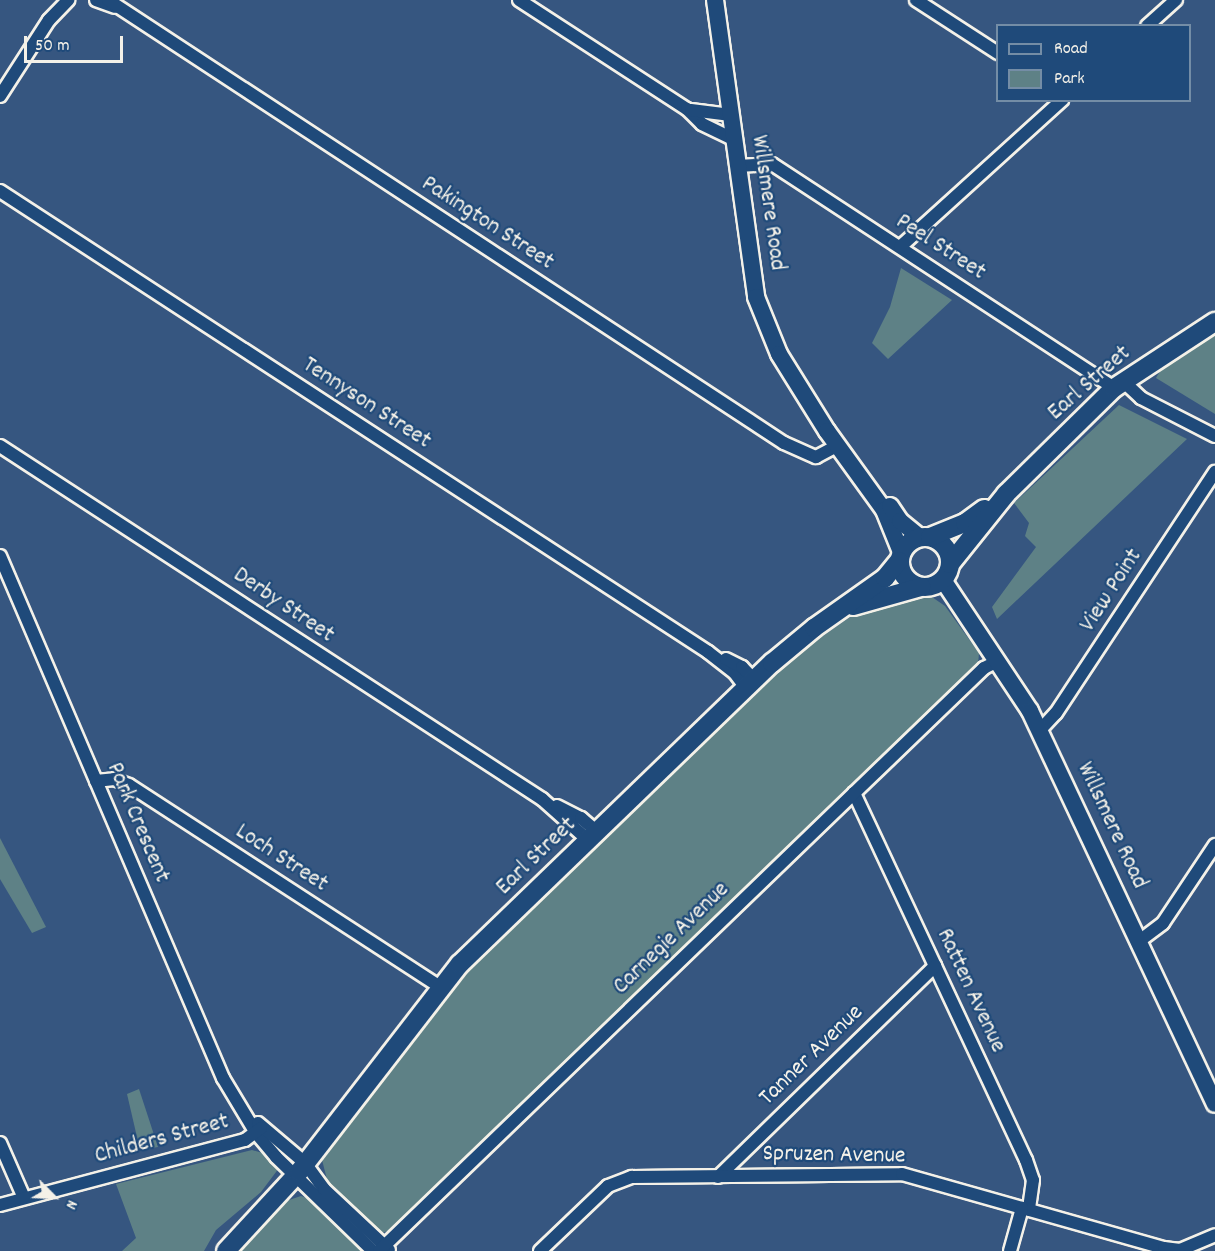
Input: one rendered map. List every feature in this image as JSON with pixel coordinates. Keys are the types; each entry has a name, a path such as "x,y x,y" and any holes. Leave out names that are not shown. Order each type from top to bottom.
{"main road":[{"name":"Willsmere Road","path":"715,0 756,297 776,346 837,446 884,510 900,557"},
{"name":"Earl Street","path":"946,572 1006,494 1118,384 1215,322"},
{"name":"Willsmere Road","path":"809,400 844,440 900,521 925,537"},
{"name":"Earl Street","path":"925,537 964,523 1006,494"},
{"path":"925,537 945,547 946,572 921,587 907,578 900,557 925,537"},
{"name":"Earl Street","path":"226,1251 299,1170 440,987 750,684 841,609 885,578 900,557"},
{"name":"Willsmere Road","path":"946,572 1040,730 1215,1104"},
{"name":"Earl Street","path":"841,609 921,587"}],"street":[{"path":"0,96 49,20 58,0"},
{"path":"49,20 68,0"},
{"name":"Pakington Street","path":"96,0 112,4 784,443 816,457 837,446"},
{"path":"519,0 687,109 702,124 735,140"},
{"path":"916,0 996,52"},
{"path":"1149,24 1176,0"},
{"path":"900,246 1060,102"},
{"path":"687,109 731,115"},
{"name":"Peel Street","path":"738,166 772,164 1118,384 1215,436"},
{"name":"Tennyson Street","path":"0,191 708,652 742,667 750,684"},
{"name":"Derby Street","path":"0,446 542,800 581,818 593,836"},
{"name":"View Point","path":"1040,730 1056,713 1215,472"},
{"name":"Park Crescent","path":"0,556 213,1056 240,1105 259,1130 299,1170 324,1189 382,1250"},
{"name":"Carnegie Avenue","path":"382,1250 984,668 998,661"},
{"name":"Loch Street","path":"96,781 114,778 129,785 440,987"},
{"name":"Ratten Avenue","path":"854,793 1030,1170 1033,1191 1010,1251"},
{"path":"1138,942 1163,923 1215,845"},
{"name":"Tanner Avenue","path":"718,1177 935,966"},
{"name":"Childers Street","path":"0,1205 201,1153 245,1140 259,1130"},
{"path":"0,1143 24,1198"},
{"name":"Spruzen Avenue","path":"540,1251 608,1186 623,1178 902,1174 1171,1249 1188,1247 1215,1234"}],"green space":[{"path":"901,268 952,300 888,359 872,343 890,307"},
{"path":"1215,334 1215,414 1156,378 1164,364"},
{"path":"1119,405 1187,439 997,619 992,607 1036,547 1025,536 1029,523 1014,503"},
{"path":"915,596 932,597 945,606 979,653 978,665 391,1230 379,1234 329,1187 322,1160 465,971 787,661 850,617"},
{"path":"0,838 46,927 32,933 0,879"},
{"path":"139,1089 158,1147 140,1150 127,1094"},
{"path":"252,1150 266,1154 279,1168 261,1192 216,1230 204,1251 122,1251 136,1238 116,1184"},
{"path":"301,1196 313,1200 368,1251 238,1251 286,1201"}]}
